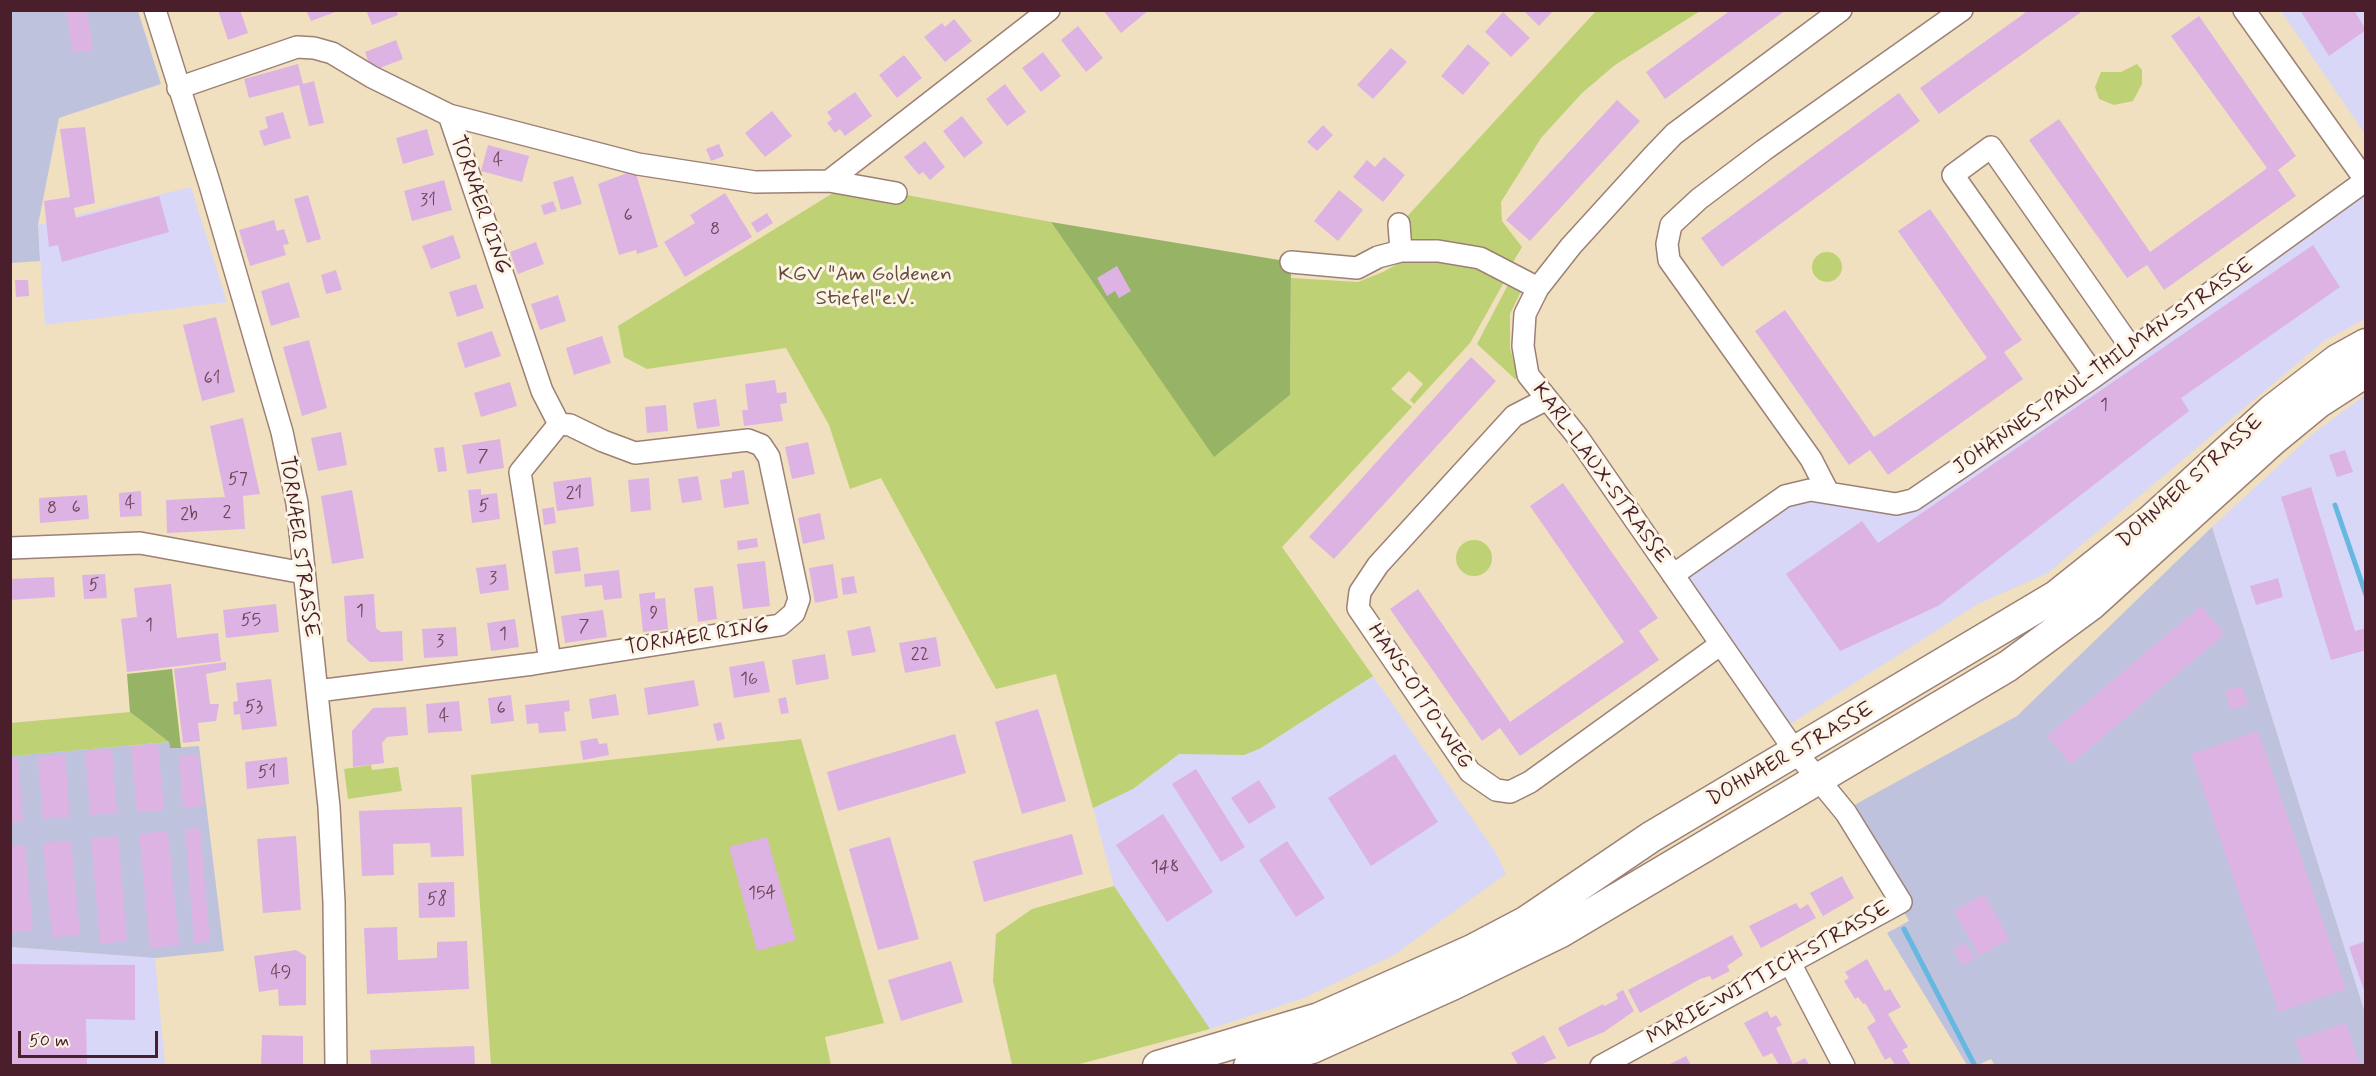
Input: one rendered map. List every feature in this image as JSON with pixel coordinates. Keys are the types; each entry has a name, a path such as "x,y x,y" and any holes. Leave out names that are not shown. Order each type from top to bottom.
{"main road":[{"name":"DOHNAER STRASSE","path":"1158,1065 1319,1018 1472,950 1527,921 1651,837 2056,596 2150,521 2272,410 2337,360 2366,344"},
{"name":"DOHNAER STRASSE","path":"1250,1065 1322,1043 1454,984 1559,933 1917,723 2049,639 2091,605 2273,440 2318,403 2366,372"}],"street":[{"name":"TORNAER STRASSE","path":"155,10 210,185 282,432 297,503 331,843 336,1065"},
{"path":"829,181 1049,10"},
{"name":"KARL-LAUX-STRASSE","path":"1795,751 1577,436 1528,375 1523,346 1525,314 1538,288 1578,238 1674,134 1841,10"},
{"path":"1828,492 1811,459 1669,260 1666,244 1671,225 1699,199 1764,150 1962,10"},
{"path":"2244,10 2365,181"},
{"path":"178,88 297,47 314,48 332,53 372,77 449,115 638,164 755,182 829,181 896,193"},
{"name":"TORNAER RING","path":"317,691 550,661 780,625 794,613 799,599 769,457 761,445 748,440 635,453 570,425 559,424 542,391 449,115"},
{"path":"2095,376 1953,175 1991,147 2132,350"},
{"name":"JOHANNES-PAUL-THILMAN-STRASSE","path":"1673,575 1785,495 1810,490 1896,504 1913,500 2132,350 2365,181"},
{"path":"1399,224 1401,251"},
{"path":"1291,262 1358,268 1378,257 1401,251 1438,251 1480,258 1538,288"},
{"name":"HANS-OTTO-WEG","path":"1547,399 1514,416 1373,571 1360,592 1358,608 1470,772 1496,790 1510,792 1530,782 1721,644"},
{"path":"550,661 520,472 559,424"},
{"path":"10,548 140,543 304,573"},
{"name":"MARIE-WITTICH-STRASSE","path":"1609,1064 1901,902 1846,813 1795,751"},
{"path":"1790,963 1844,1065"}],"shaded area":[{"path":"11,11 138,11 161,84 59,118 38,225 40,261 11,263"},
{"path":"2281,11 2365,11 2365,134"},
{"path":"2365,181 2365,319 2324,341 2048,573 1978,604 1781,730 1673,575 1785,496 1896,504"},
{"path":"191,187 227,302 45,325 38,225"},
{"path":"2365,395 2365,1013 2212,527 2315,432"},
{"path":"2212,527 2365,1013 2365,1065 1995,1066 1991,1059 1978,1065 1967,1065 1887,933 1909,921 1847,809 2017,716"},
{"path":"1373,676 1496,853 1506,874 1394,955 1304,998 1210,1029 1114,886 1093,808 1133,789 1179,754 1261,748"},
{"path":"169,742 170,748 199,746 224,951 155,958 11,947 10,756"},
{"path":"10,947 155,958 165,1065 11,1065"}],"green space":[{"path":"1596,11 1700,11 1615,65 1582,93 1541,138 1501,202 1502,221 1522,247 1512,264 1417,244 1405,234 1402,222"},
{"path":"2137,64 2142,70 2142,84 2133,101 2114,105 2099,99 2095,87 2101,72 2121,72"},
{"name":"KGV \"Am Goldenen Stiefel\"e.V.","path":"841,188 896,193 1051,222 1214,456 1290,395 1291,278 1358,282 1383,272 1408,258 1435,257 1508,275 1470,343 1414,404 1410,400 1423,384 1409,371 1391,389 1412,407 1282,547 1373,676 1261,748 1244,755 1179,754 1133,789 1093,808 1056,674 996,689 881,478 850,489 829,425 786,348 647,369 624,357 618,326"},
{"path":"1051,222 1291,262 1290,395 1214,457"},
{"path":"1827,252 1838,256 1842,267 1838,278 1827,282 1816,278 1812,267 1816,256"},
{"path":"1512,277 1524,285 1510,314 1510,348 1518,377 1515,379 1477,344"},
{"path":"1474,540 1487,545 1492,558 1487,571 1474,576 1461,571 1456,558 1461,545"},
{"path":"172,669 181,748 170,748 169,742 130,712 127,674"},
{"path":"130,712 169,742 11,756 11,723"},
{"path":"801,739 884,1023 825,1037 831,1065 491,1065 471,775"},
{"path":"371,765 372,770 398,767 402,791 348,799 344,769"},
{"path":"1114,886 1210,1029 1076,1065 1012,1065 993,981 996,934 1032,909"}],"building":[{"path":"66,10 87,10 93,50 73,53"},
{"path":"218,10 240,10 248,33 228,40"},
{"path":"306,10 338,10 338,11 311,21"},
{"path":"366,10 396,10 398,15 372,25"},
{"path":"1103,10 1149,10 1121,33"},
{"path":"1523,10 1554,10 1539,26"},
{"path":"1731,10 1786,10 1665,99 1646,72"},
{"path":"2029,10 2084,10 1939,114 1920,88"},
{"path":"2300,10 2354,10 2366,30 2329,56"},
{"path":"1503,12 1530,38 1511,57 1485,32"},
{"path":"2199,16 2296,156 2278,170 2296,196 2164,290 2147,265 2127,278 2029,140 2059,119 2150,252 2251,180 2267,168 2171,36"},
{"path":"954,19 972,41 945,62 924,37 942,23 945,27"},
{"path":"1078,26 1103,58 1086,72 1061,40"},
{"path":"396,40 403,59 372,71 365,52"},
{"path":"1468,44 1490,63 1463,95 1441,76"},
{"path":"1391,48 1407,62 1373,99 1357,85"},
{"path":"1043,52 1061,76 1041,92 1022,68"},
{"path":"904,55 922,78 897,98 879,75"},
{"path":"298,64 303,84 314,81 324,123 309,126 299,85 249,98 244,79"},
{"path":"1005,84 1026,112 1007,126 986,99"},
{"path":"855,92 872,116 845,136 840,129 835,133 827,123 832,119 827,112"},
{"path":"1899,93 1920,121 1722,267 1701,238"},
{"path":"1617,100 1640,121 1530,241 1506,220"},
{"path":"772,111 792,136 765,157 745,133"},
{"path":"283,112 291,138 264,146 259,131 268,128 265,117"},
{"path":"962,116 983,143 964,158 943,131"},
{"path":"1323,125 1333,135 1317,151 1307,142"},
{"path":"85,127 95,203 74,208 76,218 159,196 169,232 62,262 58,245 49,247 44,201 70,197 60,129"},
{"path":"427,129 434,155 403,164 396,138"},
{"path":"925,141 945,167 930,180 923,172 919,175 904,157"},
{"path":"719,144 724,156 711,161 706,149"},
{"path":"488,145 529,156 522,182 481,171"},
{"path":"1384,157 1405,175 1383,202 1353,177 1367,160 1375,167"},
{"path":"635,170 658,247 637,254 636,250 619,255 598,184"},
{"path":"573,176 582,204 561,210 553,182"},
{"path":"444,180 452,210 412,221 404,191"},
{"path":"1339,190 1363,210 1338,241 1314,221"},
{"path":"725,193 752,237 685,277 664,242 695,223 690,215"},
{"path":"308,195 321,239 307,243 294,199"},
{"path":"553,201 557,211 544,215 541,205"},
{"path":"1930,209 2022,340 2004,352 2023,379 1888,475 1870,450 1849,465 1755,331 1785,310 1874,437 1885,430 1987,358 1898,231"},
{"path":"767,213 773,223 757,233 751,223"},
{"path":"274,220 277,231 284,229 289,244 283,245 286,255 250,266 239,230"},
{"path":"453,235 461,258 431,269 422,246"},
{"path":"536,242 544,264 518,274 510,252"},
{"path":"2313,245 2340,287 2181,398 2189,411 1938,606 1840,651 1786,574 1862,521 1878,543"},
{"path":"1117,266 1131,291 1119,298 1115,291 1107,296 1097,278"},
{"path":"336,270 342,290 326,294 321,275"},
{"path":"15,280 28,280 29,296 16,297"},
{"path":"289,282 300,317 271,326 261,291"},
{"path":"476,284 484,308 457,317 449,292"},
{"path":"558,295 566,321 540,330 531,304"},
{"path":"216,317 235,392 202,401 183,325"},
{"path":"492,331 501,356 465,368 457,343"},
{"path":"602,336 611,363 574,375 566,348"},
{"path":"309,340 327,408 302,416 283,347"},
{"path":"1471,357 1496,381 1334,559 1309,537"},
{"path":"775,380 777,393 786,392 787,403 780,404 783,421 744,426 742,410 748,410 745,384"},
{"path":"510,382 517,406 481,417 474,393"},
{"path":"716,399 720,426 697,429 693,403"},
{"path":"666,405 668,431 647,433 645,407"},
{"path":"243,418 260,494 243,496 245,529 167,533 166,500 225,497 210,426"},
{"path":"341,432 347,465 318,471 311,438"},
{"path":"500,439 504,468 467,474 462,445"},
{"path":"808,442 815,474 792,479 785,447"},
{"path":"444,447 447,471 438,472 434,448"},
{"path":"2345,450 2353,472 2337,477 2329,455"},
{"path":"744,470 749,504 724,508 720,480 732,478 732,472"},
{"path":"698,476 702,500 682,503 678,479"},
{"path":"591,477 594,506 557,511 553,482"},
{"path":"649,478 651,510 631,512 628,480"},
{"path":"1563,483 1658,618 1639,631 1659,660 1520,756 1500,728 1482,741 1390,609 1418,589 1510,722 1624,642 1530,506"},
{"path":"2311,487 2355,631 2366,628 2366,650 2331,660 2281,497"},
{"path":"481,489 481,495 497,493 500,519 472,523 468,490"},
{"path":"352,490 364,558 332,564 321,496"},
{"path":"141,491 142,516 120,517 119,493"},
{"path":"87,495 89,519 40,523 39,498"},
{"path":"554,507 556,523 544,525 542,509"},
{"path":"820,513 825,539 803,544 798,518"},
{"path":"757,538 758,547 738,550 737,541"},
{"path":"578,547 581,571 555,574 552,551"},
{"path":"765,561 770,606 743,609 737,564"},
{"path":"506,564 509,590 480,594 476,568"},
{"path":"833,564 838,598 815,603 809,568"},
{"path":"619,570 622,598 604,600 602,585 585,587 584,574"},
{"path":"105,574 107,598 84,599 82,575"},
{"path":"854,576 857,593 843,595 841,578"},
{"path":"54,577 55,597 10,600 10,579"},
{"path":"2278,578 2283,597 2256,605 2250,586"},
{"path":"171,584 177,638 218,633 221,661 127,672 121,619 137,617 134,588"},
{"path":"713,586 717,619 698,622 694,588"},
{"path":"655,592 655,599 665,598 668,629 643,632 639,594"},
{"path":"374,594 376,628 381,632 402,631 403,661 370,662 347,641 344,596"},
{"path":"276,604 279,632 226,638 223,610"},
{"path":"2201,606 2225,634 2071,764 2047,736"},
{"path":"603,610 607,637 565,643 561,616"},
{"path":"515,619 519,647 491,651 487,623"},
{"path":"870,626 876,652 852,656 847,631"},
{"path":"456,627 458,656 424,658 422,629"},
{"path":"936,637 941,666 905,673 899,643"},
{"path":"825,654 829,679 796,685 792,660"},
{"path":"764,661 770,692 734,698 729,667"},
{"path":"226,662 226,670 206,674 210,704 219,704 216,721 198,723 200,741 183,743 174,669"},
{"path":"271,679 277,726 242,730 240,714 234,715 233,702 238,701 236,683"},
{"path":"694,680 699,706 648,715 644,688"},
{"path":"2242,686 2248,704 2231,710 2225,691"},
{"path":"616,694 619,715 592,719 589,699"},
{"path":"511,695 514,721 491,724 488,698"},
{"path":"786,697 789,713 781,714 778,699"},
{"path":"569,700 570,711 564,712 566,731 539,733 538,723 527,724 525,705"},
{"path":"459,701 462,731 428,733 426,704"},
{"path":"406,707 408,735 387,737 382,743 384,763 353,767 352,731 373,708"},
{"path":"1038,709 1066,801 1022,814 995,722"},
{"path":"721,722 725,739 717,741 713,724"},
{"path":"2258,731 2346,989 2279,1012 2191,754"},
{"path":"955,734 966,773 838,811 827,772"},
{"path":"597,738 599,744 607,743 609,755 583,760 580,741"},
{"path":"158,744 164,810 137,812 131,746"},
{"path":"112,749 117,813 90,815 85,751"},
{"path":"65,754 70,817 43,819 38,757"},
{"path":"198,754 203,806 183,808 179,756"},
{"path":"1395,754 1438,822 1371,866 1328,798"},
{"path":"287,757 289,784 247,789 245,762"},
{"path":"10,758 18,758 23,822 10,823"},
{"path":"1196,769 1245,847 1221,862 1172,784"},
{"path":"1259,780 1276,807 1249,824 1231,798"},
{"path":"462,807 464,856 431,857 430,843 393,844 394,875 362,876 359,811"},
{"path":"1163,814 1213,892 1167,922 1116,845"},
{"path":"200,828 210,942 194,943 185,829"},
{"path":"168,831 179,945 150,948 139,834"},
{"path":"1072,834 1083,874 984,902 973,861"},
{"path":"118,836 127,941 100,944 91,838"},
{"path":"296,836 301,910 263,913 257,839"},
{"path":"767,837 796,940 757,951 729,847"},
{"path":"890,837 919,939 878,950 849,849"},
{"path":"71,841 80,935 52,937 43,843"},
{"path":"1287,841 1325,898 1296,917 1259,860"},
{"path":"25,845 33,930 10,933 10,846"},
{"path":"1842,876 1854,898 1823,916 1810,893"},
{"path":"454,882 455,917 419,918 418,883"},
{"path":"1984,894 2009,939 1979,956 1954,911"},
{"path":"1796,903 1800,909 1808,904 1816,918 1761,948 1749,926"},
{"path":"397,927 398,960 437,958 437,942 467,941 469,989 367,994 364,928"},
{"path":"1732,935 1743,955 1727,966 1730,971 1712,980 1710,976 1700,979 1640,1013 1628,990"},
{"path":"2366,941 2366,993 2365,993 2349,947"},
{"path":"1965,943 1975,958 1963,966 1953,950"},
{"path":"296,950 306,956 306,1005 279,1006 278,989 259,992 254,956"},
{"path":"1867,959 1885,991 1890,989 1901,1007 1888,1014 1908,1047 1902,1050 1911,1065 1895,1065 1890,1057 1885,1060 1867,1027 1876,1021 1865,1003 1863,1004 1858,997 1855,999 1844,981 1849,978 1845,972"},
{"path":"951,961 963,1002 901,1021 888,980"},
{"path":"10,964 135,965 135,1020 86,1019 87,1065 10,1065"},
{"path":"1623,990 1634,1011 1604,1032 1568,1047 1558,1028 1603,1004 1604,1006 1618,999 1616,994"},
{"path":"1767,1011 1771,1018 1776,1015 1782,1025 1776,1028 1793,1064 1805,1058 1809,1065 1779,1065 1772,1053 1763,1057 1744,1023"},
{"path":"2346,1023 2360,1065 2304,1065 2295,1040"},
{"path":"262,1035 303,1036 303,1065 261,1065"},
{"path":"1544,1035 1556,1058 1540,1065 1518,1065 1511,1053"},
{"path":"474,1046 475,1065 371,1065 370,1050"},
{"path":"1686,1056 1691,1065 1668,1065"}],"waterway":[{"path":"2335,505 2366,595"},
{"path":"1904,929 1975,1066"}]}
